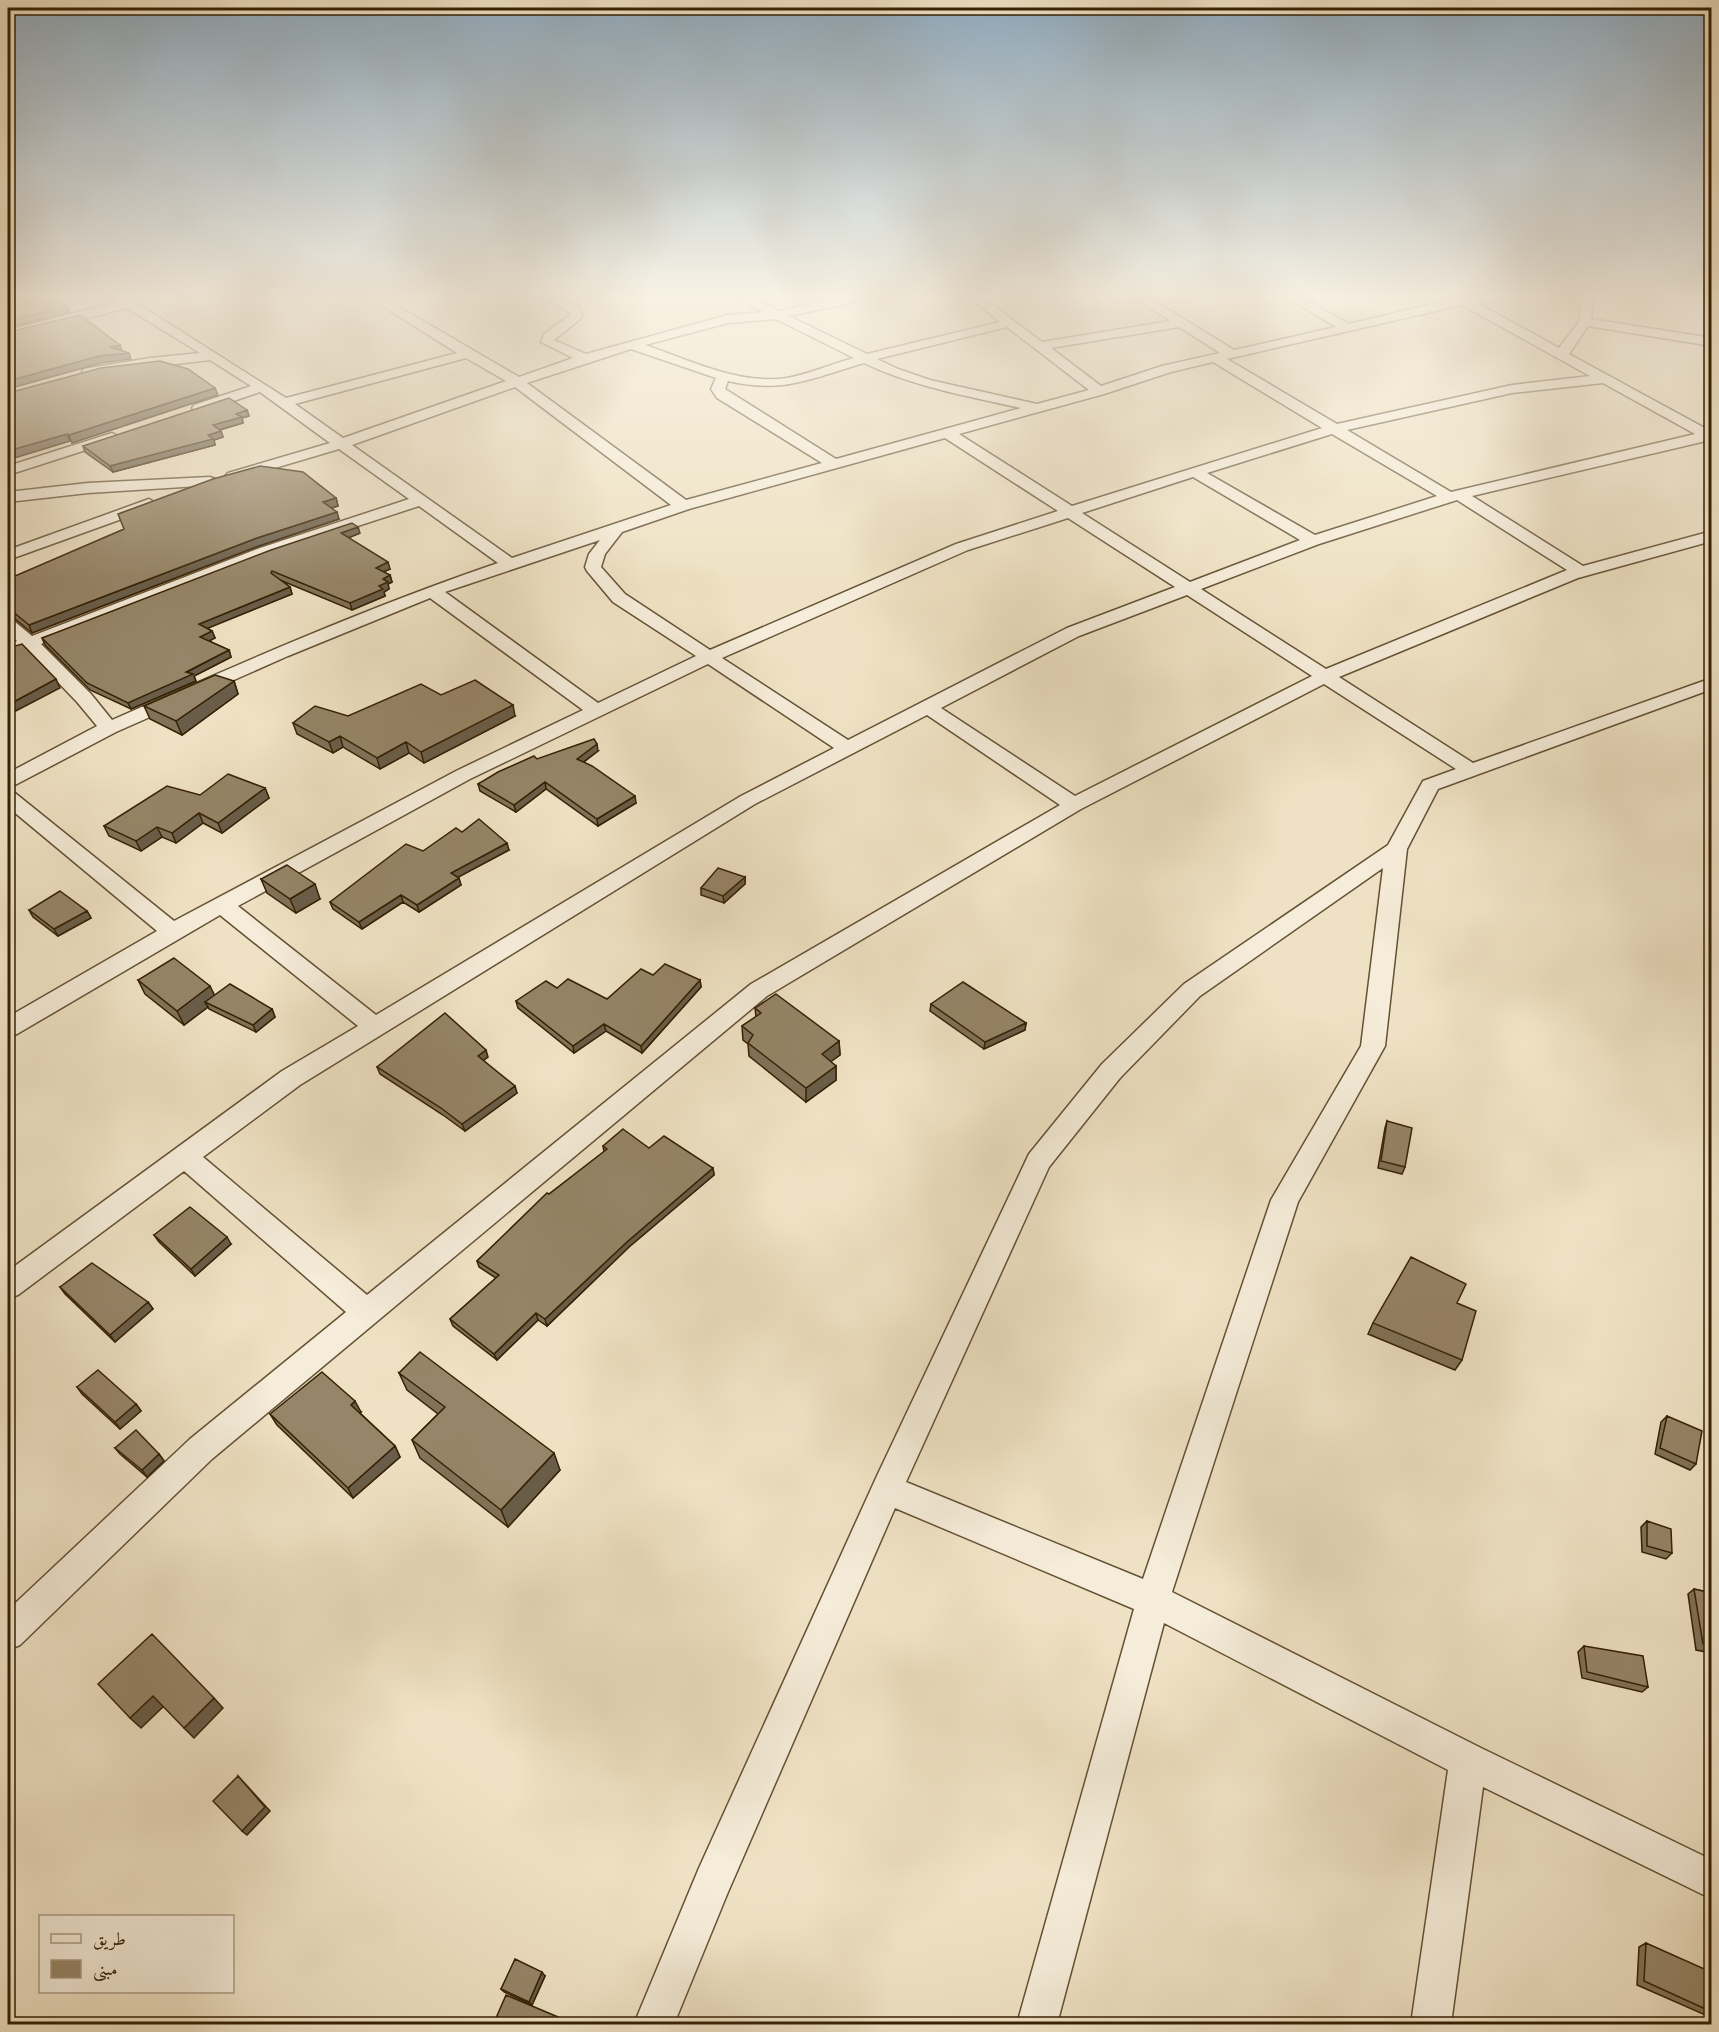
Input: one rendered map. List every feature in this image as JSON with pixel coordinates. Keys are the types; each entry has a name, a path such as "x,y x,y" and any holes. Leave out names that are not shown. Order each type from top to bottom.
{"street":[{"path":"185,413 248,392"},
{"path":"268,392 508,564"},
{"path":"282,403 324,392"},
{"path":"8,555 210,483 341,444 486,392"},
{"path":"531,392 684,506"},
{"path":"720,392 832,463"},
{"path":"969,392 1039,408"},
{"path":"8,781 109,728 282,652 432,591 684,506 832,463 1096,392"},
{"path":"1272,392 1581,572"},
{"path":"8,1028 173,932 463,775 709,657 962,547 1194,471 1334,429 1498,392"},
{"path":"1628,392 1709,437"},
{"path":"8,471 129,431"},
{"path":"947,433 1327,675 1471,770"},
{"path":"8,1286 291,1078 748,800 1073,632 1313,541 1454,496 1709,437"},
{"path":"1194,471 1313,541"},
{"path":"8,497 88,488 210,483"},
{"path":"8,651 266,551 420,501"},
{"path":"616,530 597,554 593,567 619,598 847,748"},
{"path":"8,1633 201,1449 759,990 1074,805 1327,675 1581,572 1712,536"},
{"path":"432,591 597,711"},
{"path":"8,625 29,642 84,698 109,728"},
{"path":"1037,2025 1153,1600 1285,1200 1373,1046 1396,849 1430,785 1710,684"},
{"path":"927,707 1074,805"},
{"path":"8,798 173,932"},
{"path":"654,2025 713,1882 887,1489 1038,1161 1111,1071 1192,990 1396,849"},
{"path":"222,905 375,1027"},
{"path":"184,1156 368,1312"},
{"path":"887,1489 1153,1600 1468,1761 1712,1880"},
{"path":"1431,2025 1468,1761"}],"building":[{"path":"203,392 69,435 8,451 8,393"},
{"path":"229,398 247,410 236,414 242,417 213,425 221,431 208,435 213,439 110,466 83,446"},
{"path":"260,466 303,472 336,498 323,502 337,512 257,538 29,625 12,611 8,611 8,579 124,529 118,514 213,479"},
{"path":"352,523 358,527 341,533 388,562 376,568 390,575 383,579 388,582 379,586 383,589 350,603 272,571 271,573 290,587 199,624 212,631 200,637 229,650 186,672 193,674 128,703 87,683 42,638 271,550"},
{"path":"22,644 56,679 8,705 8,648"},
{"path":"215,675 234,681 176,721 144,706"},
{"path":"475,680 513,705 421,752 406,742 377,758 340,736 329,742 293,723 315,706 348,716 421,684 441,695"},
{"path":"594,739 597,744 577,759 592,766 635,796 597,819 545,782 514,805 478,784 534,756 537,759"},
{"path":"228,774 265,788 218,823 199,813 172,833 157,827 136,841 104,826 167,786 200,795"},
{"path":"479,819 507,843 451,873 459,878 417,905 401,895 359,922 330,902 406,844 423,851 456,828 462,832"},
{"path":"287,865 315,884 290,899 261,879"},
{"path":"718,868 745,877 723,896 701,888"},
{"path":"60,891 87,911 54,929 29,910"},
{"path":"174,958 210,986 177,1011 138,980"},
{"path":"665,964 700,980 641,1046 604,1024 573,1046 516,1001 546,981 557,988 568,979 607,999 641,969 653,975"},
{"path":"963,982 1026,1023 985,1042 931,1004"},
{"path":"230,984 272,1009 253,1025 205,1002"},
{"path":"776,994 839,1041 822,1054 836,1066 806,1088 748,1043 753,1035 742,1026 761,1013 755,1008"},
{"path":"445,1013 486,1050 478,1056 515,1086 462,1124 377,1067"},
{"path":"1387,1121 1412,1128 1405,1167 1381,1161"},
{"path":"623,1129 649,1148 664,1136 713,1168 628,1241 545,1319 536,1313 494,1354 450,1319 499,1275 477,1261 547,1193 549,1194 607,1149 603,1146"},
{"path":"190,1207 227,1237 191,1269 154,1235"},
{"path":"1411,1257 1466,1284 1457,1303 1476,1311 1462,1360 1373,1323"},
{"path":"92,1263 148,1302 110,1335 60,1287"},
{"path":"420,1352 554,1453 501,1510 412,1440 445,1407 399,1373"},
{"path":"98,1370 136,1404 115,1422 77,1387"},
{"path":"322,1372 355,1401 351,1405 395,1446 348,1488 270,1414"},
{"path":"1667,1416 1702,1431 1696,1464 1660,1448"},
{"path":"136,1430 159,1454 142,1470 115,1448"},
{"path":"1647,1521 1671,1529 1672,1553 1647,1546"},
{"path":"1694,1589 1712,1593 1712,1646 1703,1644"},
{"path":"152,1634 214,1698 184,1728 153,1696 130,1718 98,1684"},
{"path":"1584,1646 1643,1656 1648,1687 1587,1672"},
{"path":"238,1776 265,1807 242,1831 213,1801"},
{"path":"1646,1943 1711,1972 1710,2011 1644,1981"},
{"path":"515,1959 542,1972 529,2002 501,1989"},
{"path":"506,1995 558,2017 555,2025 493,2025"}]}
